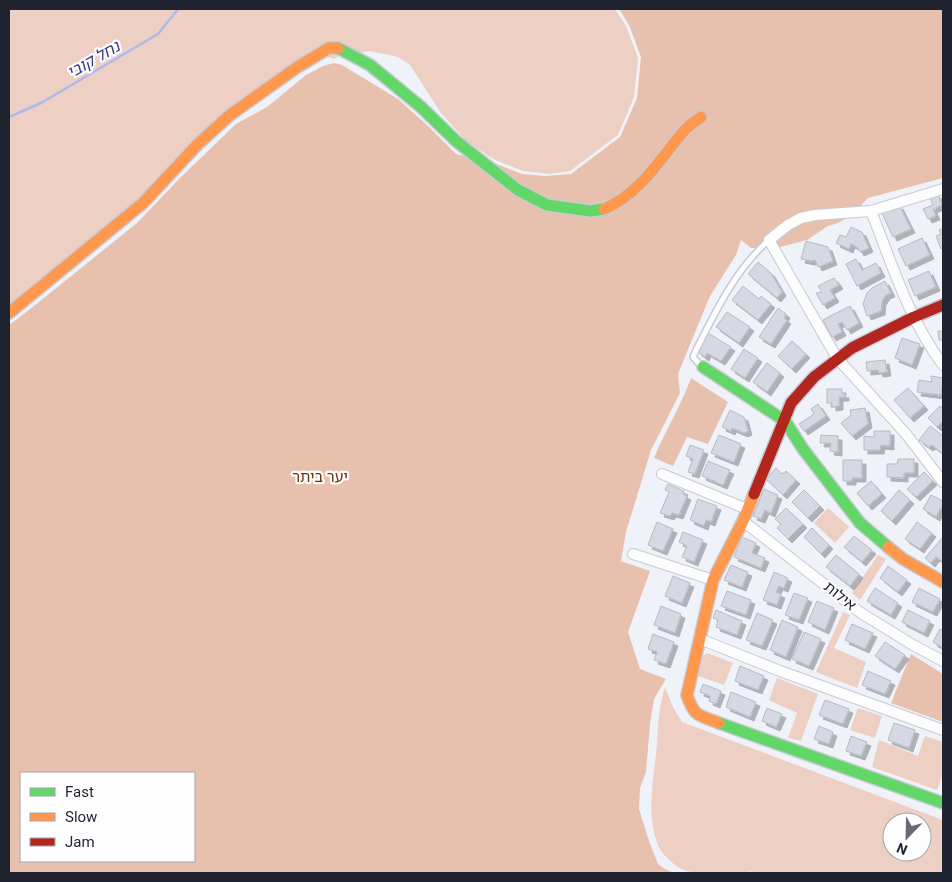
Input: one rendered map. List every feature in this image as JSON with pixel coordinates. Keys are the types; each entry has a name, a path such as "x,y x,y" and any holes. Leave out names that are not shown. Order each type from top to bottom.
{"street":[{"path":"9,313 143,203 198,144 230,114 328,48 338,48 370,65 421,107 456,141 518,190 547,205 590,211 601,210 616,204 630,195 662,160 684,130 701,116"},
{"path":"943,189 871,211 815,215 802,218 788,225 769,240 837,358 890,416 943,482"},
{"path":"871,211 914,317 943,365"},
{"path":"943,306 914,317 852,348 814,376 791,402 785,422 743,521 713,580 687,695 692,710 700,716 943,803"},
{"path":"703,367 785,422 803,449 860,523 903,559 943,582"},
{"path":"662,474 747,509"},
{"name":"אילות","path":"743,521 861,613 912,645 943,661"},
{"path":"633,554 713,580"},
{"path":"700,639 789,674 943,730"}],"lane":[{"path":"703,367 693,357 724,296 738,274 769,240"}],"shaded area":[{"path":"9,9 615,9 626,26 638,58 634,97 618,135 570,171 550,174 523,171 495,160 466,141 441,113 410,65 398,57 370,51 340,55 334,59 320,54 258,91 127,215 9,308"},
{"path":"828,508 849,527 835,543 814,523"},
{"path":"878,555 886,559 860,600 852,593"},
{"path":"843,612 850,615 834,648 866,662 857,688 816,672"},
{"path":"707,653 733,663 724,685 695,675 701,658"},
{"path":"777,678 818,694 801,741 788,738 797,713 769,700"},
{"path":"665,687 674,709 682,722 922,812 882,812 882,862 932,862 932,816 943,820 943,873 753,873 750,871 745,873 706,874 691,872 676,866 664,855 659,847 652,819 651,806 659,715"},
{"path":"858,708 882,716 875,738 850,730"},
{"path":"925,736 943,742 943,773 937,790 872,767 879,740 918,756"}],"green space":[{"name":"יער ביתר","path":"619,9 943,9 943,178 868,198 852,215 828,226 807,240 776,248 751,248 741,240 736,255 710,296 678,374 680,393 651,450 626,532 621,561 650,571 628,632 640,669 666,679 654,699 646,772 640,788 639,809 658,864 674,873 9,873 9,325 137,223 236,124 267,107 306,75 323,66 334,63 342,65 398,99 456,154 494,163 522,174 545,176 571,174 620,137 637,98 641,57 629,25"},
{"path":"691,378 728,402 708,444 687,437 673,466 654,458 683,399"},
{"path":"911,654 943,674 943,722 891,703"}],"building":[{"path":"938,194 942,205 933,209 936,216 928,219 923,209 933,205 930,198"},
{"path":"899,205 911,229 893,237 882,213"},
{"path":"851,227 862,232 869,248 860,252 857,247 851,244 849,249 836,243 840,235 846,237"},
{"path":"943,228 943,248 941,249 936,236 941,234 939,230"},
{"path":"922,238 930,255 906,266 898,249"},
{"path":"806,241 828,247 833,261 818,267 815,260 801,259"},
{"path":"856,259 862,270 876,263 881,273 857,286 846,264"},
{"path":"758,262 771,273 782,292 777,298 748,274"},
{"path":"929,271 936,287 915,296 908,280"},
{"path":"834,278 839,285 830,290 835,298 823,305 816,293 822,292 818,286"},
{"path":"885,281 891,293 886,295 882,301 881,311 867,316 863,304 867,293"},
{"path":"743,286 759,299 761,296 771,304 758,320 732,300"},
{"path":"850,306 859,323 847,330 842,322 838,324 842,332 832,337 823,320"},
{"path":"778,308 786,314 784,318 787,320 771,344 759,337"},
{"path":"727,312 750,327 739,343 716,327"},
{"path":"938,331 943,331 943,340 939,340"},
{"path":"708,333 731,347 721,361 707,353 705,357 697,351"},
{"path":"902,338 920,344 912,365 895,358"},
{"path":"792,341 806,354 792,369 778,356"},
{"path":"744,349 758,358 745,378 731,369"},
{"path":"885,360 887,372 879,373 878,370 867,371 866,362"},
{"path":"767,363 780,373 767,392 753,382"},
{"path":"931,376 943,378 941,395 917,392 919,380 932,382"},
{"path":"908,388 924,406 910,418 894,400"},
{"path":"827,389 842,389 842,394 845,394 845,397 839,397 839,406 832,407 832,403 827,403"},
{"path":"818,404 826,416 804,431 799,424 814,414 811,409"},
{"path":"940,406 943,409 943,421 937,427 928,418"},
{"path":"865,408 868,424 852,436 841,423 851,415 850,410"},
{"path":"730,410 744,417 748,431 744,433 732,428 731,431 722,427"},
{"path":"930,426 943,436 943,454 932,445 929,447 919,440"},
{"path":"874,431 890,431 890,446 881,445 880,450 864,450 864,436 874,437"},
{"path":"719,435 741,444 734,462 711,453"},
{"path":"821,435 838,436 838,452 830,451 831,443 820,443"},
{"path":"690,445 704,450 695,474 688,472 693,459 686,456"},
{"path":"898,459 914,459 914,473 904,473 904,478 887,477 887,464 897,464"},
{"path":"843,460 862,460 862,478 852,478 852,481 843,481"},
{"path":"708,461 730,470 723,485 702,476"},
{"path":"776,468 782,474 786,471 796,480 783,495 766,479"},
{"path":"924,472 933,481 916,497 907,489"},
{"path":"871,481 882,494 868,506 857,493"},
{"path":"668,484 684,491 683,494 687,496 679,515 672,513 670,516 660,513 669,492 665,490"},
{"path":"764,489 778,495 771,513 765,510 761,519 753,516"},
{"path":"804,490 820,506 808,518 792,502"},
{"path":"899,490 910,500 892,521 881,511"},
{"path":"931,495 943,501 936,517 923,509"},
{"path":"698,499 717,506 711,522 706,520 704,526 690,520"},
{"path":"786,508 803,524 788,539 777,528 781,524 775,519"},
{"path":"657,522 673,529 663,551 648,545"},
{"path":"917,522 932,533 920,549 905,539"},
{"path":"812,528 829,545 821,554 804,537"},
{"path":"683,532 703,540 694,562 682,557 687,546 679,542"},
{"path":"854,536 872,550 862,562 844,547"},
{"path":"742,537 756,543 752,553 765,558 761,568 734,557"},
{"path":"942,538 943,562 936,557 931,563 925,558"},
{"path":"836,555 859,574 850,586 826,567"},
{"path":"731,565 748,572 742,587 724,580"},
{"path":"888,566 907,580 898,592 880,578"},
{"path":"774,572 788,578 784,588 779,586 776,592 781,594 777,605 763,600"},
{"path":"673,576 690,583 682,603 665,596"},
{"path":"875,588 898,603 891,615 867,601"},
{"path":"919,588 940,599 933,612 912,602"},
{"path":"727,591 751,600 746,615 721,606"},
{"path":"794,593 808,598 799,620 785,615"},
{"path":"817,601 834,608 825,630 808,622"},
{"path":"661,606 681,614 675,633 654,625"},
{"path":"716,610 742,621 737,635 716,627 718,620 713,618"},
{"path":"908,610 930,621 924,633 902,622"},
{"path":"757,613 773,620 762,646 746,640"},
{"path":"782,620 798,627 786,657 770,650"},
{"path":"852,624 873,633 865,649 845,640"},
{"path":"940,629 943,631 943,648 933,642"},
{"path":"804,632 821,639 809,666 792,659"},
{"path":"653,634 674,642 666,664 654,660 657,652 648,649"},
{"path":"885,642 905,655 895,669 875,656"},
{"path":"740,666 764,676 758,690 735,681"},
{"path":"868,671 891,681 885,694 862,685"},
{"path":"703,684 721,691 716,704 709,701 710,696 700,692"},
{"path":"731,692 756,702 750,717 726,707"},
{"path":"825,700 849,709 843,724 819,715"},
{"path":"767,708 782,714 776,727 762,721"},
{"path":"894,723 915,730 909,748 888,740"},
{"path":"819,726 833,732 829,744 814,739"},
{"path":"851,736 867,742 861,756 846,751"}],"waterway":[{"name":"נחל קובי","path":"9,117 41,103 158,34 178,9"}],"traffic: fast":[{"path":"338,48 370,65 421,107 456,141 518,190 547,205 590,211 604,209"},
{"path":"703,367 785,421 803,449 860,523 888,547"},
{"path":"719,723 943,803"}],"traffic: slow":[{"path":"9,313 143,203 198,144 230,115 296,68 329,48 338,48"},
{"path":"604,209 628,195 657,165 685,130 701,117"},
{"path":"719,723 698,714 692,708 687,695 713,580 743,521 754,494"},
{"path":"888,547 903,559 943,582"}],"traffic: jam":[{"path":"754,494 791,403 814,377 852,348 914,317 943,305"}]}
